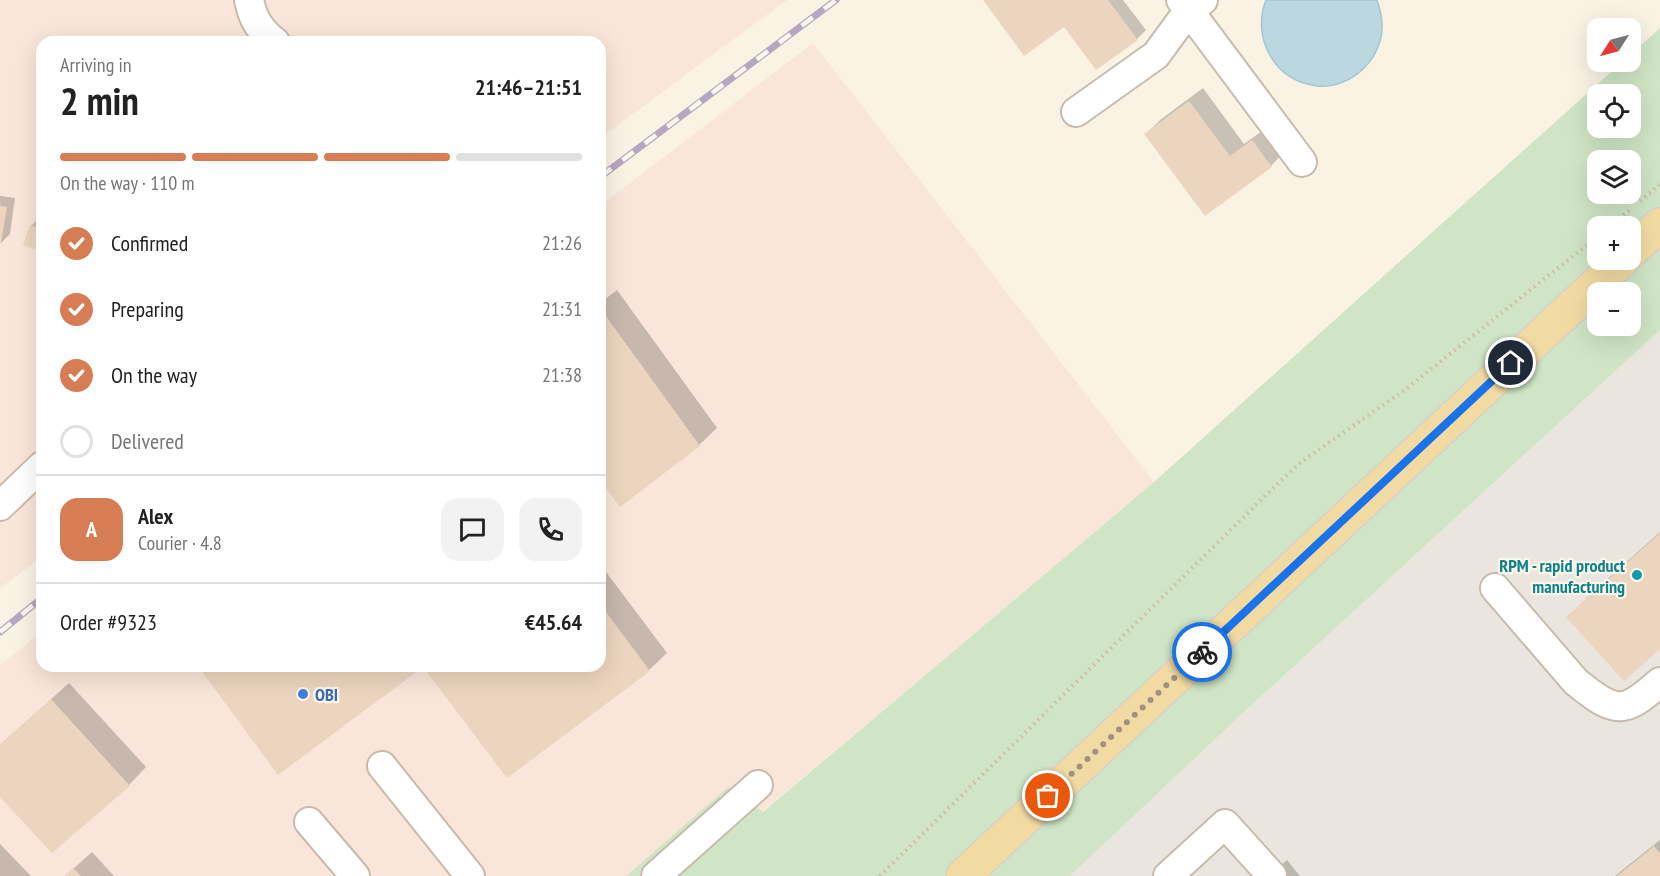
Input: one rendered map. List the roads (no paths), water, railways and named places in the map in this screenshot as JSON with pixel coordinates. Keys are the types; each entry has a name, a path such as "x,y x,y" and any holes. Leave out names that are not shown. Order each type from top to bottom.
{"main road":[{"path":"1641,242 1660,225"},
{"path":"963,876 1611,270"}],"street":[{"path":"249,0 252,13 262,32 267,36"},
{"path":"1076,112 1156,55 1191,4 1302,162"},
{"path":"0,506 36,472"},
{"path":"1495,588 1576,682 1600,699 1610,704 1623,706 1640,699 1660,682"},
{"path":"382,766 470,876"},
{"path":"656,876 758,785"},
{"path":"309,822 355,876"},
{"path":"1168,876 1225,824 1272,876"}],"water":[{"path":"1266,0 1377,0 1382,23 1378,48 1372,59 1353,77 1330,86 1302,83 1278,67 1264,43 1262,14"}],"railway":[{"path":"606,172 836,0"},
{"path":"0,632 36,603"}],"place":[{"name":"RPM - rapid product manufacturing","path":"1637,575"},
{"name":"OBI","path":"303,694"}]}
